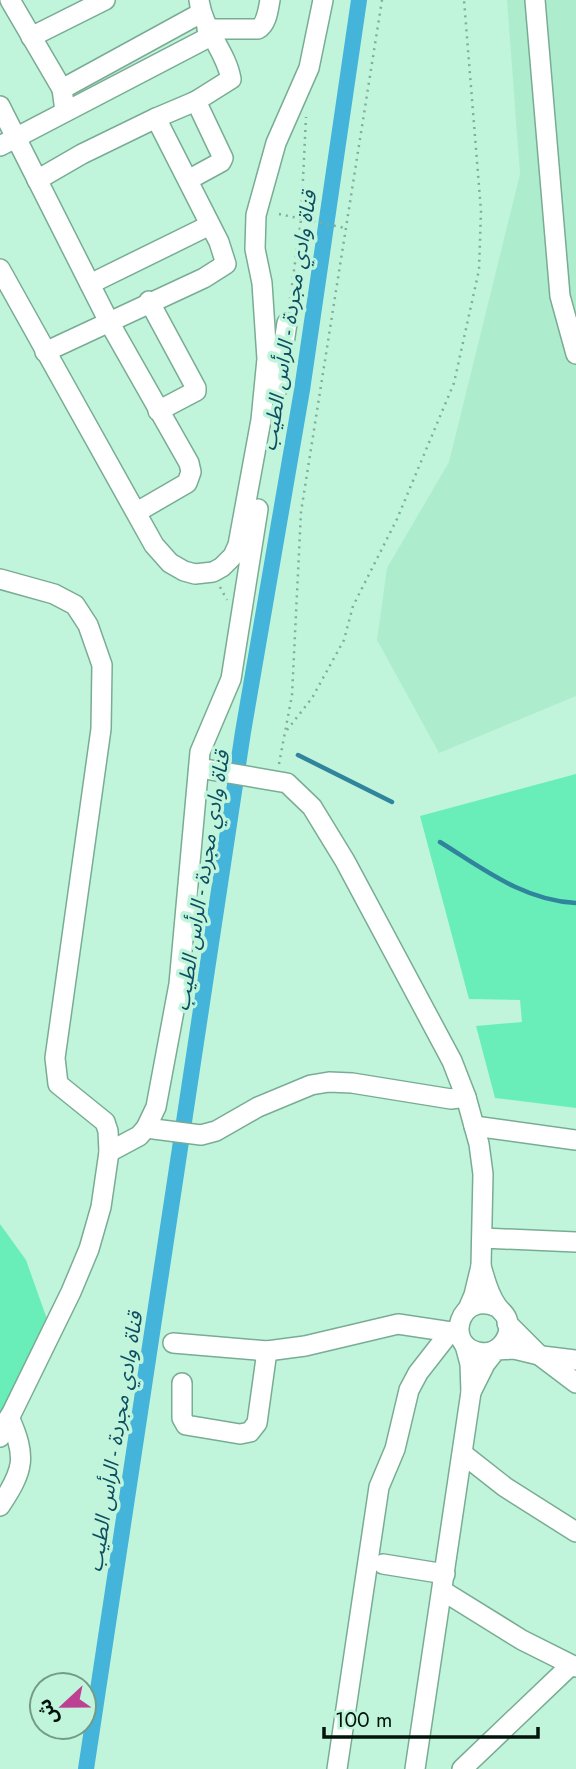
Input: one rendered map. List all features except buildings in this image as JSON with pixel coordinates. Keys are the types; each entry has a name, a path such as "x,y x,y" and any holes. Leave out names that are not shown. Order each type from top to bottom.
{"street":[{"path":"10,0 62,89 65,111"},
{"path":"32,37 105,0"},
{"path":"62,89 205,20 258,29 262,27 270,0"},
{"path":"0,270 154,545 170,563 195,574 213,572 228,562 238,545 261,420 267,359 262,283 255,248 256,215 272,155 309,68 323,0"},
{"path":"535,0 560,296 576,354"},
{"path":"37,180 82,154 197,101 231,79 205,20"},
{"path":"9,141 65,111 205,20"},
{"path":"188,180 221,162 223,158 197,101"},
{"path":"0,106 9,141 37,180 109,322 189,463 191,478 183,486 137,512"},
{"path":"45,352 149,301 204,278 226,264 210,225 156,118"},
{"path":"90,284 210,225"},
{"path":"149,301 196,387 196,391 191,395 158,411"},
{"path":"153,1129 179,984 204,769 200,752 226,695 235,663 287,323"},
{"path":"0,579 54,594 75,605 88,625 102,665 101,729 55,1058 58,1084 105,1122 109,1152 101,1207 89,1249 71,1292 0,1437"},
{"path":"204,769 287,783 312,807 345,861 452,1061 466,1097 479,1144 483,1174 481,1266 474,1295 460,1322 458,1337 470,1364 471,1392 415,1769"},
{"path":"109,1152 153,1129 201,1135 216,1131 258,1107 311,1085 329,1082 352,1083 451,1099 466,1097"},
{"path":"474,1126 576,1140"},
{"path":"482,1238 576,1242"},
{"path":"471,1392 485,1364 507,1336 502,1315 481,1266"},
{"path":"468,1309 482,1303 502,1315 539,1355 576,1383"},
{"path":"173,1343 267,1351 305,1346 398,1324 458,1337 480,1353 514,1349 576,1360"},
{"path":"337,1769 380,1487 395,1449 409,1390 418,1373 458,1337"},
{"path":"182,1383 182,1418 186,1425 245,1434 255,1428 257,1423 267,1351"},
{"path":"0,1506 22,1461 19,1438 9,1417"},
{"path":"463,1454 505,1487 576,1532"},
{"path":"383,1564 444,1582 522,1640 573,1666 462,1769"}],"path":[{"path":"265,780 285,734 292,695 301,512 382,0"},
{"path":"285,734 312,698 344,640 354,606 397,519 454,383 480,270 481,211 464,0"},
{"path":"287,323 301,220 307,109"},
{"path":"279,214 345,228"}],"shaded area":[{"path":"507,0 576,0 576,696 439,753 377,640 387,568 449,462 520,174"}],"green space":[{"path":"576,774 576,1108 495,1098 476,1026 522,1022 520,1000 469,999 420,816"},
{"path":"0,1224 26,1260 47,1319 0,1417"}],"waterway":[{"name":"قناة وادي مجردة - الرأس الطيب","path":"86,1769 243,732 302,390 359,0"},
{"path":"298,755 392,802"},
{"path":"440,842 521,890 557,901 576,903"}]}
